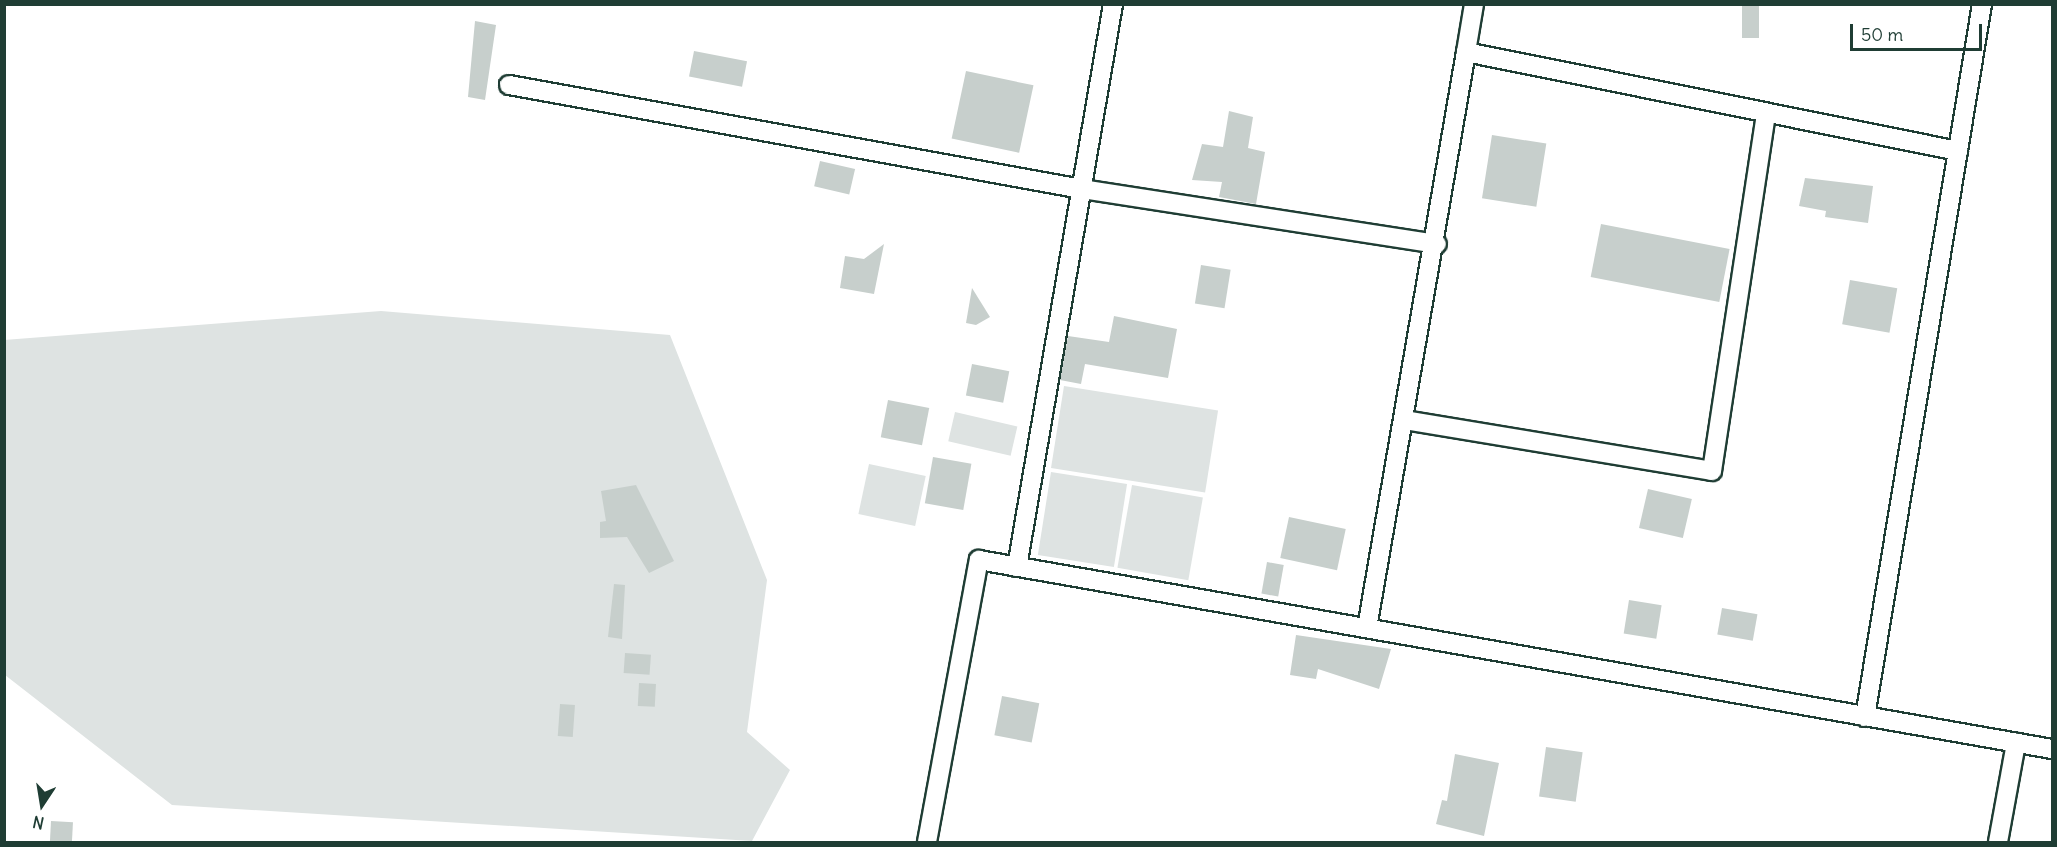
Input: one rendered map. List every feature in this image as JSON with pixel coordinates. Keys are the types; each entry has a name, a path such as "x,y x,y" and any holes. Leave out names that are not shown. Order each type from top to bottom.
{"street":[{"path":"1017,567 1113,4"},
{"path":"1367,628 1437,244 1474,4"},
{"path":"1865,717 1982,4"},
{"path":"1466,52 1958,151"},
{"path":"509,85 1082,189 1437,244"},
{"path":"1405,420 1712,471 1766,113"},
{"path":"927,843 979,560 2052,749"},
{"path":"1998,843 2016,743"}],"shaded area":[{"path":"381,311 670,335 767,580 747,732 790,770 752,841 172,805 5,675 4,340"},
{"path":"1064,386 1218,410 1205,492 1051,468"},
{"path":"955,412 1017,426 1011,456 948,441"},
{"path":"869,464 926,476 915,526 858,514"},
{"path":"1051,472 1127,484 1114,567 1038,555"},
{"path":"1132,485 1203,498 1188,580 1117,568"}],"building":[{"path":"1742,4 1759,4 1759,38 1742,38"},
{"path":"475,21 496,25 485,100 468,97"},
{"path":"694,51 747,61 742,87 689,77"},
{"path":"966,71 1033,85 1019,153 952,138"},
{"path":"1229,111 1253,117 1248,148 1265,152 1256,204 1219,197 1222,182 1192,180 1202,144 1223,147"},
{"path":"1492,135 1546,144 1536,207 1482,198"},
{"path":"820,161 855,169 849,194 814,186"},
{"path":"1805,178 1873,186 1868,223 1825,217 1826,211 1799,206"},
{"path":"1601,224 1730,249 1719,302 1591,277"},
{"path":"884,244 874,294 840,288 845,256 864,259"},
{"path":"1201,265 1231,270 1225,308 1195,304"},
{"path":"1850,280 1897,288 1889,333 1842,324"},
{"path":"972,288 990,317 976,325 966,323"},
{"path":"1114,316 1177,329 1168,378 1085,364 1081,384 1060,380 1068,336 1109,342"},
{"path":"972,364 1009,371 1003,403 966,395"},
{"path":"888,400 929,408 922,445 881,437"},
{"path":"933,457 971,464 963,510 925,503"},
{"path":"636,485 674,561 649,573 627,537 600,538 600,522 606,521 601,491"},
{"path":"1648,489 1692,499 1683,538 1639,528"},
{"path":"1289,517 1346,529 1337,570 1280,558"},
{"path":"1267,562 1284,565 1278,596 1261,594"},
{"path":"614,584 625,585 622,639 608,637"},
{"path":"1629,600 1662,605 1656,639 1624,634"},
{"path":"1722,608 1757,614 1753,641 1717,635"},
{"path":"1296,635 1391,649 1379,689 1318,669 1316,679 1290,675"},
{"path":"625,653 651,655 650,675 624,673"},
{"path":"639,683 656,684 655,707 638,706"},
{"path":"1002,696 1039,703 1032,743 994,735"},
{"path":"560,704 575,705 573,737 558,736"},
{"path":"1546,747 1583,752 1576,802 1539,797"},
{"path":"1455,754 1499,763 1484,836 1436,824 1442,800 1447,801"},
{"path":"51,821 73,822 72,842 50,842"}]}
